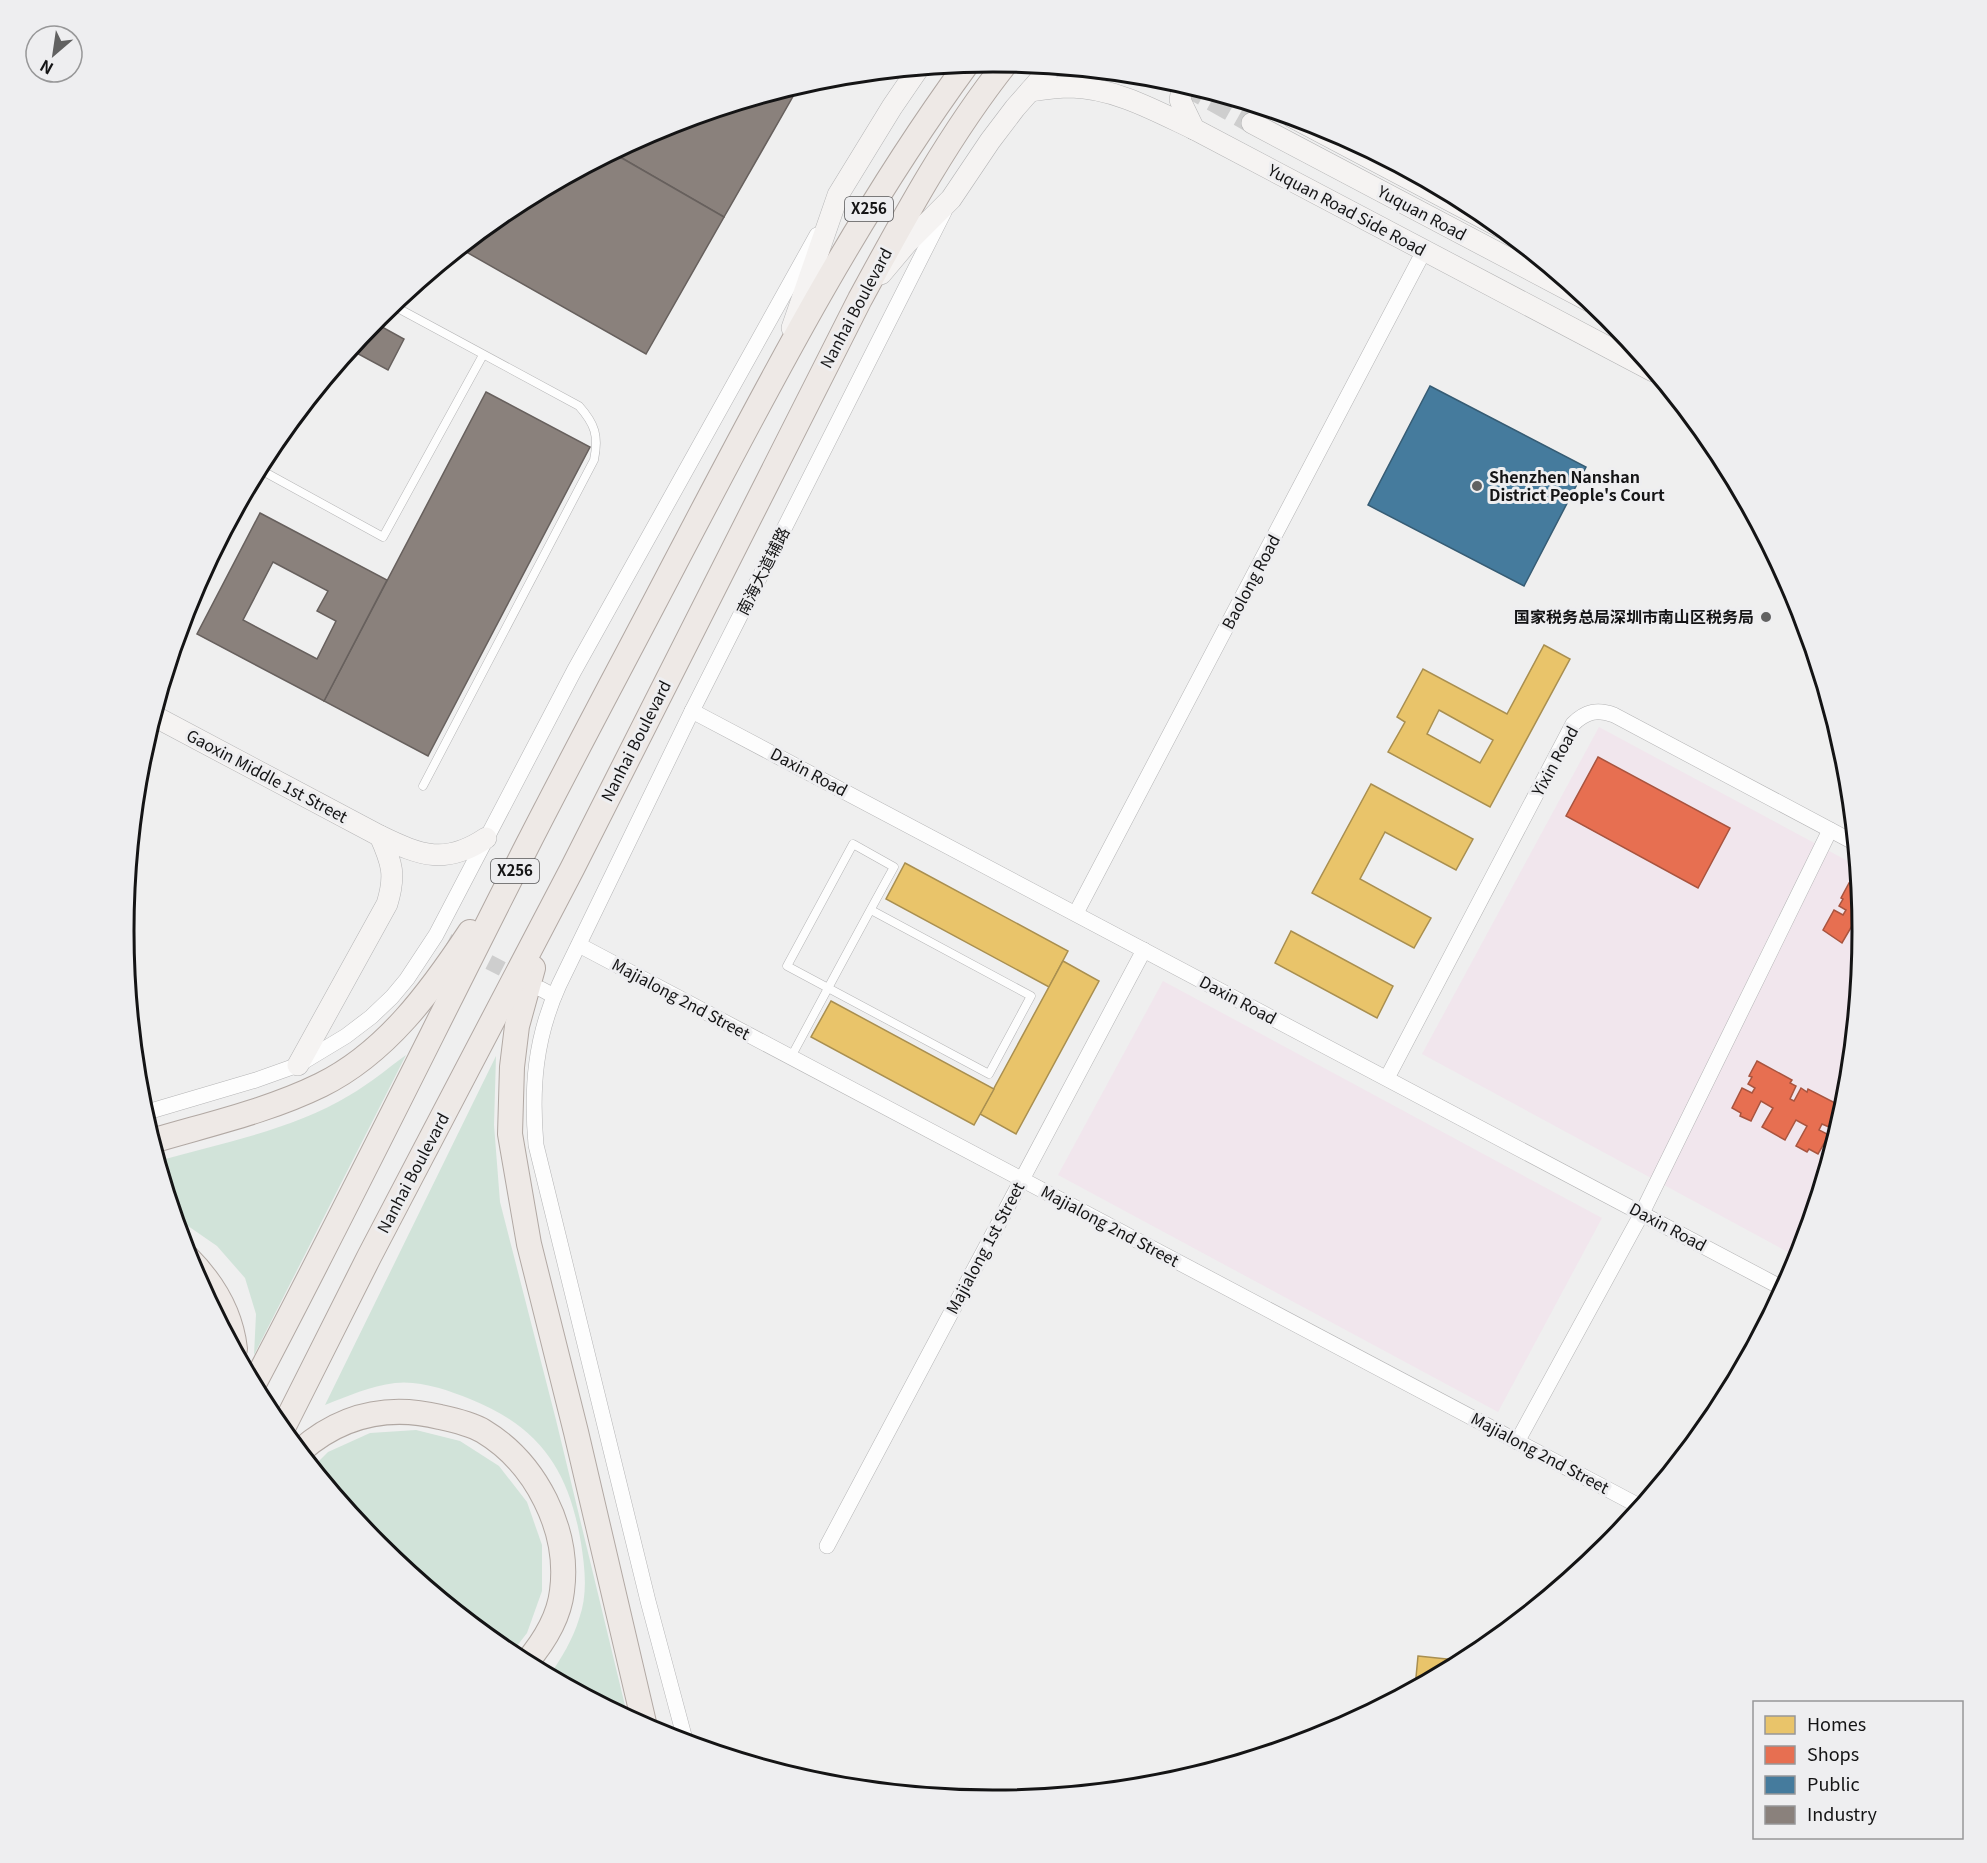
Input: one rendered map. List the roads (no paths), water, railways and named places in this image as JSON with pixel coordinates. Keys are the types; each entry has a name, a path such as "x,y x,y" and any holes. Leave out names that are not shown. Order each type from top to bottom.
{"main road":[{"name":"Nanhai Boulevard","path":"287,1420 369,1257 572,869 860,300 908,211 952,138 999,72"},
{"name":"X256","path":"258,1376 334,1232 528,846 782,360 877,195 925,120 960,73"},
{"path":"160,1139 294,1096 323,1084 375,1048 420,1002 439,978 528,846"},
{"path":"572,869 526,986 517,1026 512,1067 510,1134 529,1244 642,1716"},
{"path":"211,1286 216,1292 229,1324"},
{"path":"306,1446 338,1425 393,1410 423,1413 455,1420 483,1431 507,1450 529,1474 545,1499 558,1530 564,1561 562,1592 553,1622 532,1656"}],"street":[{"path":"860,300 907,243 951,199 990,141 1045,74"},
{"path":"153,1110 298,1065 346,1036 385,1004 424,956 442,938 464,882 574,671 838,195 913,76"},
{"name":"Yuquan Road Side Road","path":"1029,91 1071,87 1095,89 1134,101 1194,129 1638,363"},
{"path":"1181,93 1180,100 1194,129"},
{"name":"Yuquan Road","path":"1252,123 1561,286"},
{"path":"782,360 838,195"},
{"name":"南海大道辅路","path":"683,1733 648,1601 536,1145 533,1087 547,992 579,945 692,711 951,199"},
{"name":"Baolong Road","path":"1077,913 1425,250"},
{"name":"Daxin Road","path":"692,711 1776,1285"},
{"name":"Yixin Road","path":"1387,1078 1568,734 1580,717 1597,711 1614,715 1848,839"},
{"name":"Gaoxin Middle 1st Street","path":"161,720 413,852 443,856 459,853 486,838"},
{"path":"1517,1442 1642,1213 1830,830"},
{"path":"298,1065 387,904 393,875 390,859 380,836"},
{"name":"Majialong 2nd Street","path":"579,945 1635,1504"},
{"name":"Majialong 1st Street","path":"826,1546 1144,950"}],"lane":[{"path":"401,310 579,406 590,418 595,430 597,446 594,460 423,786"},
{"path":"267,473 383,537 483,354"},
{"path":"791,1057 829,988 894,867 853,844 788,966 829,988 989,1074 1031,996 871,910"}],"tunnel":[{"path":"1211,100 1252,123"},
{"path":"448,941 522,979"}],"place":[{"name":"Shenzhen Nanshan District People's Court","path":"1477,486"},
{"name":"国家税务总局深圳市南山区税务局","path":"1766,617"}]}
